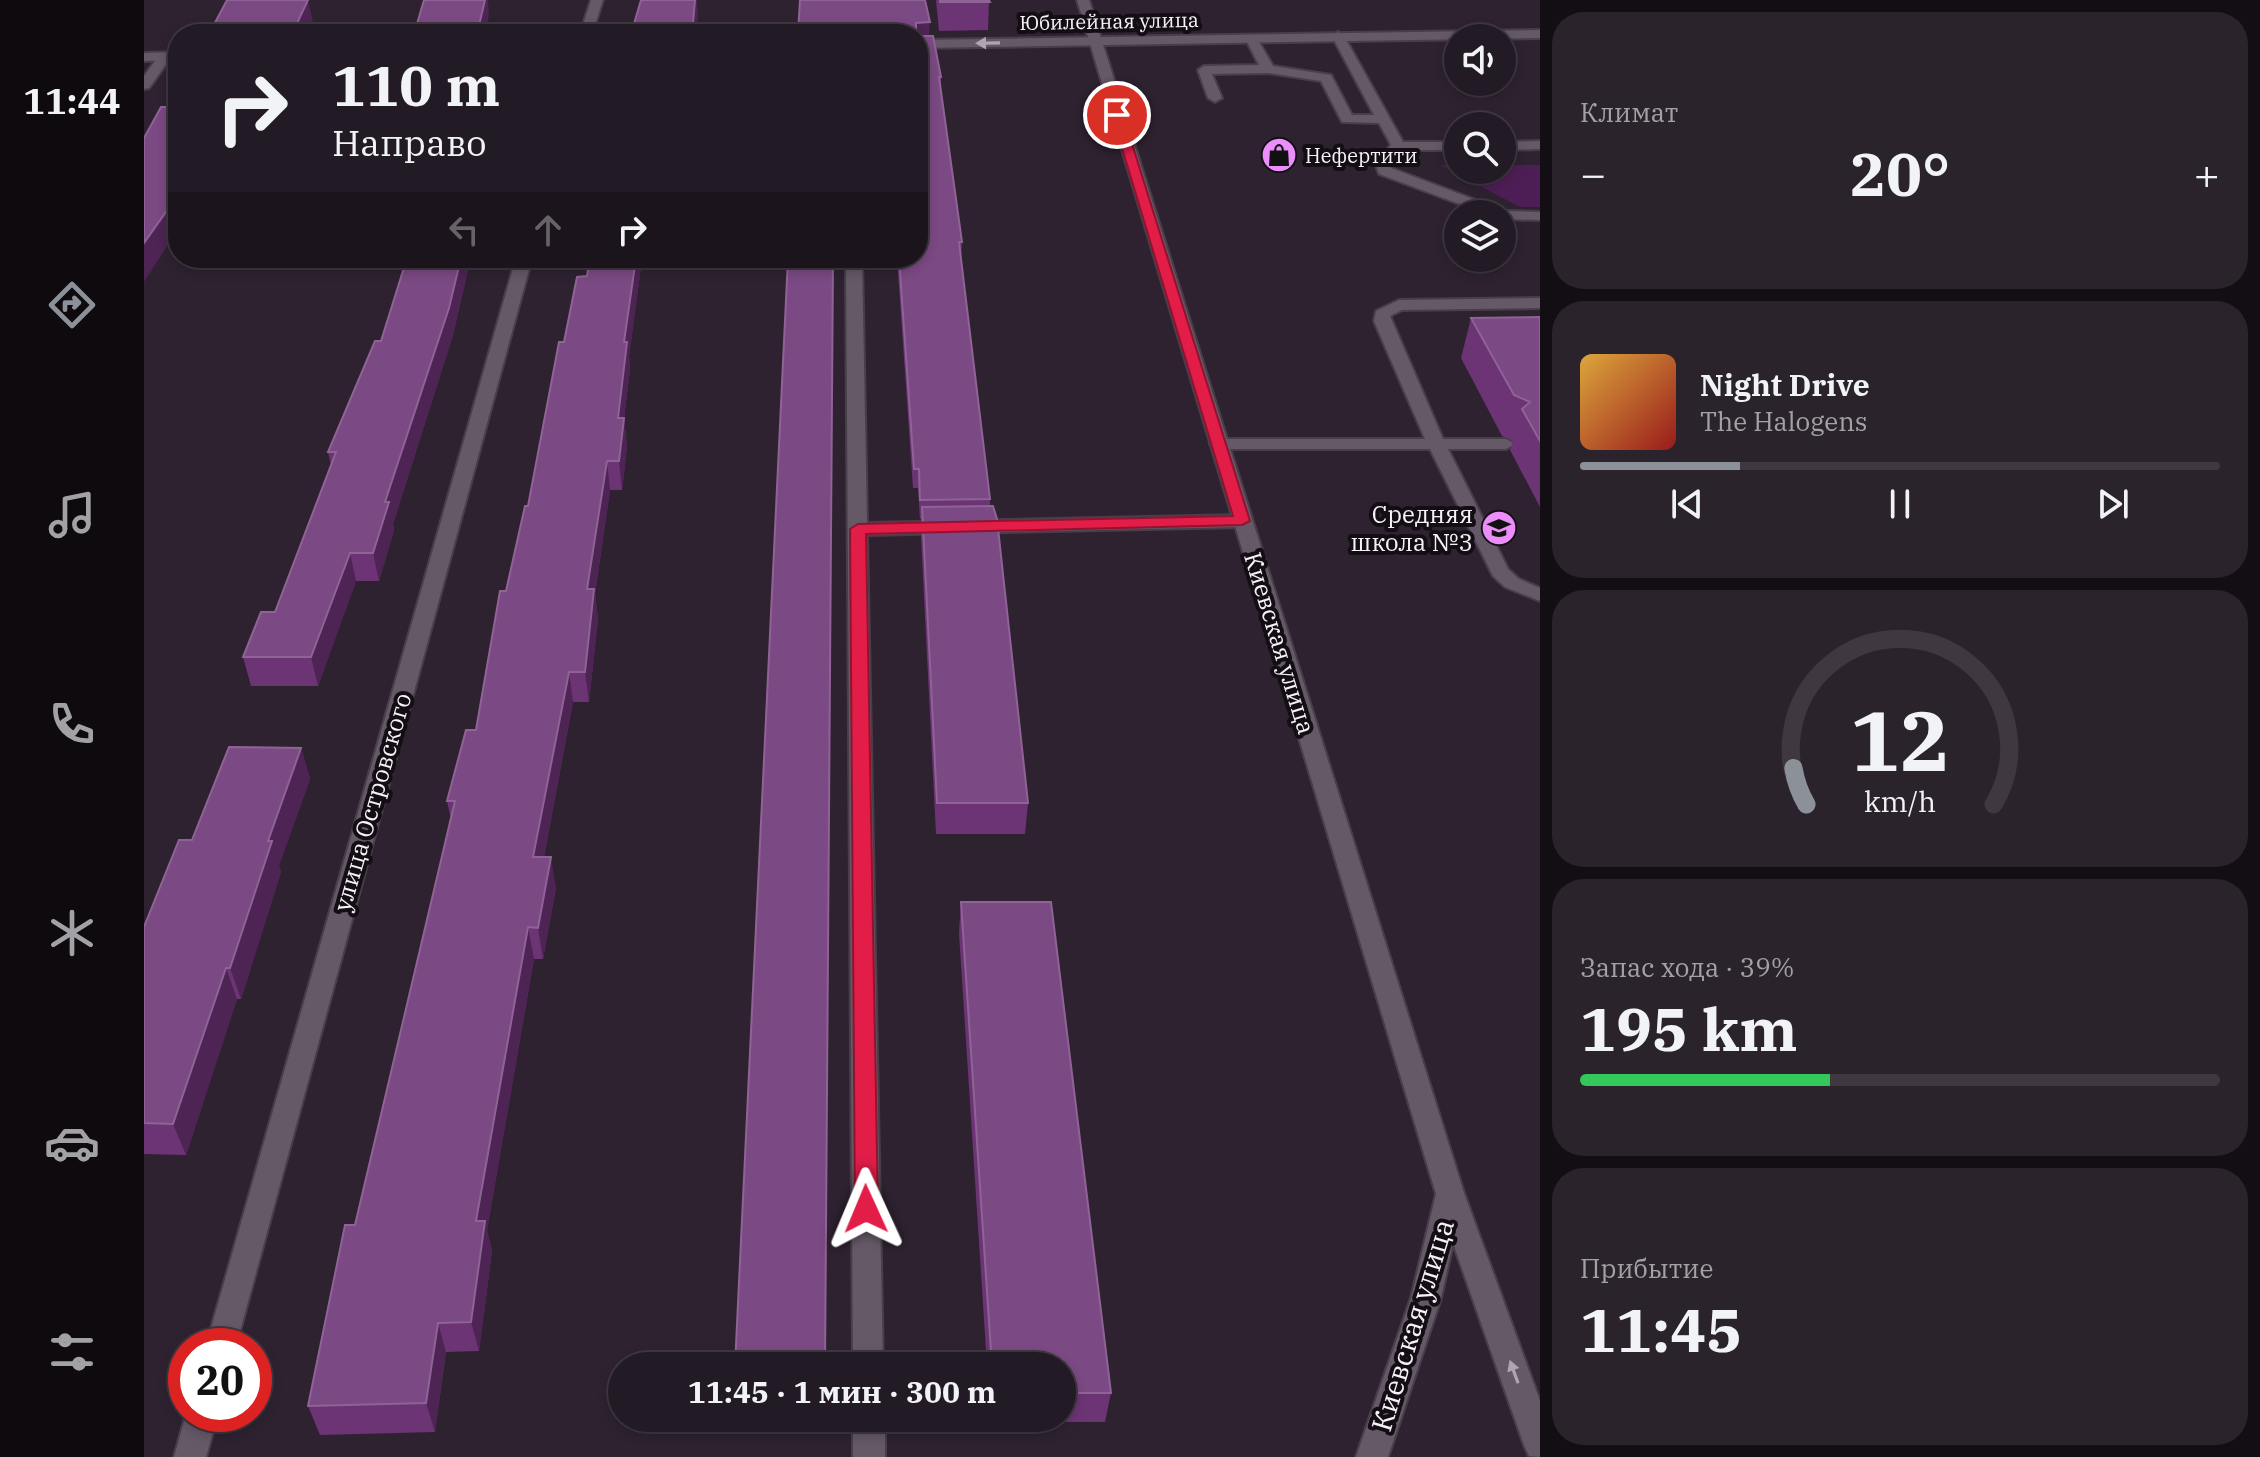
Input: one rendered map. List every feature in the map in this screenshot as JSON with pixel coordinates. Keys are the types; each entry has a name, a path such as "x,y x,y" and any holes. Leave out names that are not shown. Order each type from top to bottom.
{"street":[{"path":"589,24 597,0"},
{"name":"Киевская улица","path":"1083,0 1450,1193 1540,1445"},
{"name":"Юбилейная улица","path":"928,44 1540,34"},
{"path":"1338,36 1398,146"},
{"path":"1251,38 1268,69"},
{"path":"144,57 168,56"},
{"path":"144,85 168,60"},
{"path":"1215,98 1204,70 1268,69 1326,78 1347,119 1384,119"},
{"path":"1516,146 1540,145"},
{"path":"1444,146 1398,146 1382,163 1384,171 1463,200"},
{"path":"1516,215 1540,216"},
{"name":"улица Островского","path":"226,1328 521,268"},
{"path":"854,268 868,1352"},
{"path":"1540,303 1399,305 1382,314 1382,321 1436,444 1500,572 1512,583 1540,595"},
{"path":"1219,444 1506,444"},
{"path":"858,529 1242,521"},
{"name":"Киевская улица","path":"1372,1457 1426,1298 1450,1193"},
{"path":"190,1457 197,1432"},
{"path":"869,1432 869,1457"}],"shaded area":[{"path":"1516,165 1540,165 1540,207 1520,207 1516,205 1516,200 1507,200 1476,184 1516,184"}],"building":[{"path":"227,0 308,0 297,24 214,24"},
{"path":"424,0 485,0 479,24 417,24"},
{"path":"641,0 695,0 693,24 634,24"},
{"path":"800,0 925,0 930,22 916,24 799,24"},
{"path":"989,0 990,2 940,2"},
{"path":"928,36 933,36 962,242 959,242 990,499 920,500 919,469 914,469 900,268 928,268"},
{"path":"161,107 168,107 168,209 144,243 144,138"},
{"path":"404,268 459,268 449,308 385,502 389,502 373,553 350,553 311,657 243,657 261,612 275,612 336,452 328,452 375,341 381,341"},
{"path":"588,268 635,268 618,418 624,418 619,461 607,461 587,589 594,589 585,672 569,672 533,857 551,857 538,928 528,927 476,1221 485,1221 471,1322 438,1323 426,1403 308,1406 345,1225 355,1225 455,801 447,801 466,730 476,730 500,591 506,591 525,506 528,506 559,342 564,342 577,277 587,276"},
{"path":"788,268 833,268 825,1352 736,1352"},
{"path":"1540,317 1540,441 1522,409 1530,402 1514,395 1471,318"},
{"path":"993,506 997,519 1028,803 937,803 922,507"},
{"path":"229,747 301,748 268,841 272,841 230,968 226,968 173,1124 144,1123 144,927 179,840 192,840"},
{"path":"961,902 1051,902 1111,1393 1076,1393 1076,1352 991,1352"}],"place":[{"name":"Нефертити","path":"1279,155"},
{"name":"Средняя школа №3","path":"1499,528"}],"route":[{"path":"866,1209 858,529 1242,521 1117,115"}]}
